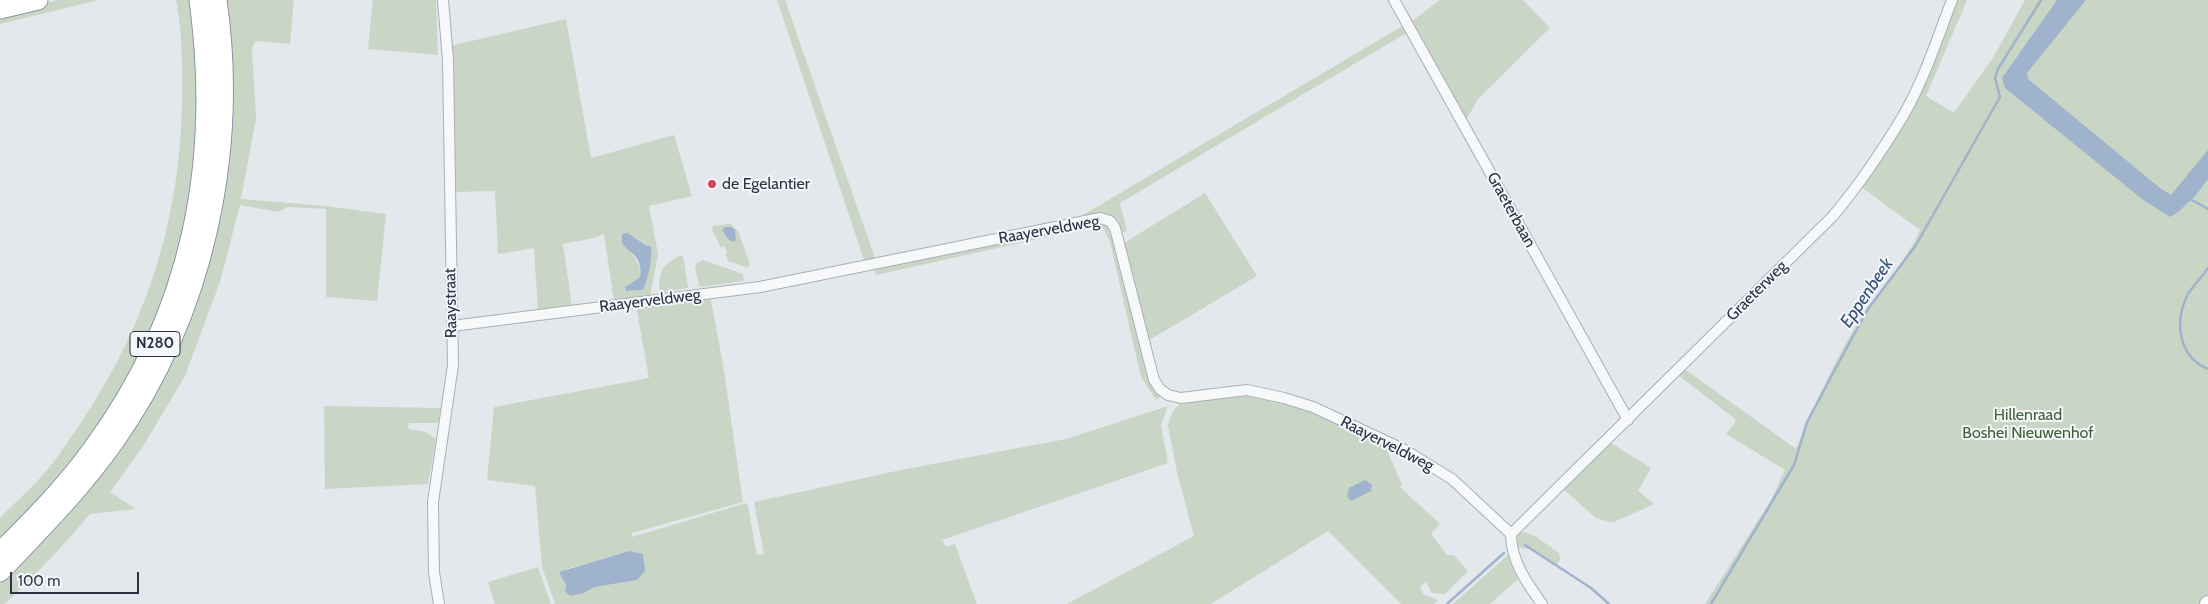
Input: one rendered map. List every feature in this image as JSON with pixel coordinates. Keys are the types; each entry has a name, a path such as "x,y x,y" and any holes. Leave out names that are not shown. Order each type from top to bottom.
{"highway":[{"path":"0,9 38,0"},
{"name":"N280","path":"0,552 58,491 105,432 139,374 167,314 188,249 202,180 207,91 199,0"},
{"name":"N280","path":"0,572 60,509 115,440 150,383 180,319 209,223 221,152 224,124 224,74 217,0"}],"street":[{"name":"Raaystraat","path":"440,604 434,572 433,502 440,442 448,407 452,365 448,60 443,0"},
{"name":"Graeterbaan","path":"1394,0 1628,420"},
{"name":"Graeterweg","path":"1511,538 1833,216 1858,186 1904,115 1931,55 1952,0"},
{"name":"Raayerveldweg","path":"452,326 760,287 1100,218 1110,220 1116,228 1154,380 1160,389 1168,395 1181,398 1247,390 1313,407 1405,450 1452,479 1511,538"},
{"path":"1511,538 1518,567 1542,604"}],"green space":[{"path":"59,0 99,0 0,24 0,14"},
{"path":"176,0 193,0 202,113 186,239 138,363 100,425 40,504 0,541 0,518 49,468 85,417 132,331 150,286 164,240 174,192 180,143 182,56"},
{"path":"225,0 294,0 290,44 255,41 252,49 256,119 241,199 326,206 386,214 377,301 326,297 326,209 288,207 278,212 240,205 220,282 185,376 142,448 110,492 136,509 90,514 56,553 5,604 0,604 0,578 142,410 231,96 231,46"},
{"path":"373,0 436,0 438,55 368,49"},
{"path":"777,0 785,0 876,261 865,263"},
{"path":"1440,0 1523,0 1550,28 1478,99 1466,120 1413,28 1412,21"},
{"name":"Hillenraad Boshei Nieuwenhof","path":"1958,0 1967,0 1926,96 1953,112 1993,58 2025,0 2208,0 2208,604 1705,604 1771,500 1785,470 1726,434 1735,423 1735,419 1677,374 1683,368 1796,449 1825,384 1849,337 1907,254 1920,230 1860,186 1913,102"},
{"path":"566,19 591,158 674,135 692,196 649,206 658,254 650,297 614,301 604,234 594,238 563,244 572,307 538,312 534,248 498,254 495,191 456,192 450,46","holes":["628,233 645,245 651,246 646,285 642,290 626,291 629,284 640,277 638,262 629,250"]},
{"path":"1404,25 1408,32 1120,203 1127,231 1120,233 1113,221 1106,215 1083,215"},
{"path":"1205,193 1257,276 1146,342 1124,243"},
{"path":"1100,221 1110,225 1163,395 1156,400 1141,377 1110,242 1103,228 1074,231 876,275 874,268"},
{"path":"730,224 738,231 750,264 748,268 728,261 724,246 721,248 712,230 713,226"},
{"path":"683,255 688,288 664,292 659,289 660,277 664,267 667,263"},
{"path":"703,260 743,274 744,281 700,287 695,268 697,263"},
{"path":"710,296 723,364 743,502 632,533 632,537 746,503 757,555 764,554 754,502 901,470 1066,439 1168,406 1161,425 1168,463 942,540 946,547 955,544 977,604 555,604 542,567 535,486 487,480 494,407 649,378 636,306","holes":["629,551 637,580 595,587 583,593 565,591 567,569"]},
{"path":"1235,392 1307,407 1384,443 1402,485 1400,487 1440,524 1431,534 1447,555 1454,555 1468,571 1445,594 1432,593 1426,582 1420,586 1423,594 1438,600 1434,604 1401,604 1328,531 1211,604 1067,604 1194,536 1176,468 1168,425 1172,413 1182,400"},
{"path":"324,406 441,408 438,423 409,423 408,429 426,432 436,439 428,484 325,489"},
{"path":"1611,443 1651,468 1638,491 1654,504 1614,522 1596,518 1563,489"},
{"path":"1525,532 1535,536 1559,553 1560,560 1556,566 1529,549 1518,547 1516,542 1519,533"},
{"path":"1509,554 1518,579 1490,604 1453,604"},
{"path":"538,567 551,604 495,604 488,582"}],"water":[{"path":"2057,0 2086,0 2027,73 2028,79 2171,195 2208,150 2208,179 2196,195 2170,217 2142,199 2005,88 2002,78"},
{"path":"725,227 731,227 735,230 736,240 733,242 728,239 722,230"},
{"path":"628,233 645,245 651,246 650,268 643,290 626,291 625,287 640,277 638,260 622,243 622,234"},
{"path":"1365,480 1372,485 1371,491 1351,501 1347,497 1349,488"},
{"path":"629,551 643,554 645,571 637,580 595,587 583,593 570,596 565,591 566,585 559,572"}],"waterway":[{"name":"Eppenbeek","path":"1711,604 1794,465 1807,422 1868,309 1916,245 2000,97 1995,78 1998,69 2041,0"},
{"path":"2190,199 2208,209"},
{"path":"2208,268 2187,296 2183,306 2180,328 2185,348 2198,364 2208,369"},
{"name":"Eppenbeek","path":"1525,545 1591,588 1609,604"},
{"name":"Eppenbeek","path":"1447,604 1504,553"}],"place":[{"name":"de Egelantier","path":"712,184"}]}
